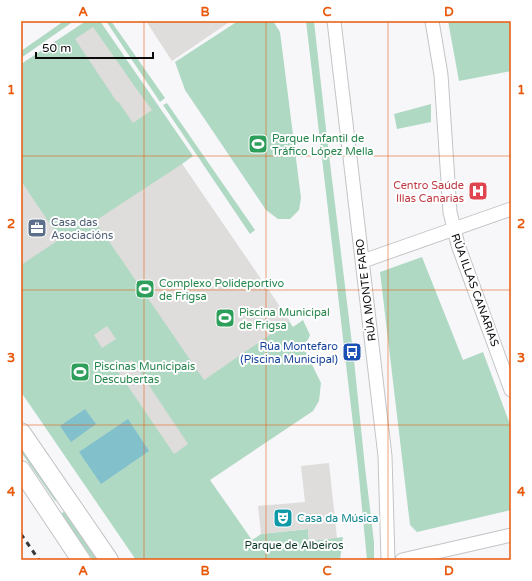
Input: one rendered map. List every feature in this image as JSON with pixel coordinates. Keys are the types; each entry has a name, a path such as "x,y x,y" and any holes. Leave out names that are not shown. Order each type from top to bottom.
{"street":[{"name":"RÚA MONTE FARO","path":"334,21 385,456 388,560"},
{"name":"RÚA ILLAS CANARIAS","path":"432,21 441,75 450,212 453,230 511,390"},
{"path":"363,262 511,209"},
{"path":"21,432 109,560"},
{"path":"21,470 81,560"},
{"path":"402,560 511,535"}],"green space":[{"path":"64,21 74,21 21,58 21,51"},
{"name":"Complexo Polideportivo de Frigsa","path":"86,21 100,21 193,156 182,164 293,327 303,320 310,335 308,340 302,344 321,383 319,401 313,411 210,480 252,540 261,534 308,529 309,541 343,537 340,560 136,560 21,392 21,64"},
{"path":"106,21 111,21 165,98 160,102"},
{"name":"Parque Infantil de Tráfico López Mella","path":"238,21 273,21 280,32 301,198 299,210 290,219 278,219 266,210 185,90 175,62"},
{"path":"306,21 314,21 354,360 374,542 374,560 367,560 358,467"},
{"path":"448,21 511,21 511,71 459,81"},
{"path":"167,103 255,230 250,234 163,105"},
{"path":"431,104 431,122 397,129 394,114"},
{"path":"422,257 463,360 483,352 511,427 511,510 417,532 410,525 380,272"},
{"path":"21,444 58,499 55,501 21,452"},
{"path":"66,510 99,560 93,560 61,514"}],"water":[{"path":"85,409 96,424 71,442 60,426"},
{"path":"128,419 149,451 101,484 79,452"}],"building":[{"path":"146,21 231,21 172,61"},
{"path":"93,27 152,110 133,123 118,101 117,102 75,39"},
{"path":"182,164 290,321 204,380 95,221"},
{"name":"Casa das Asociacións","path":"21,181 60,239 21,265"},
{"path":"107,326 116,339 102,348 94,335"},
{"path":"132,360 188,444 174,454 117,370"},
{"path":"329,463 337,538 309,541 308,529 261,534 258,506 305,502 301,466"}],"railway":[{"path":"21,534 39,560"}],"place":[{"name":"Parque Infantil de Tráfico López Mella","path":"258,144"},
{"name":"Centro Saúde Illas Canarias","path":"478,191"},
{"name":"Casa das Asociacións","path":"37,228"},
{"name":"Complexo Polideportivo de Frigsa","path":"145,289"},
{"name":"Piscina Municipal de Frigsa","path":"225,318"},
{"name":"Rúa Montefaro (Piscina Municipal)","path":"352,352"},
{"name":"Piscinas Municipais Descubertas","path":"80,372"},
{"name":"Casa da Música","path":"283,518"}],"park label":[{"name":"Parque de Albeiros","path":"294,545"}]}
